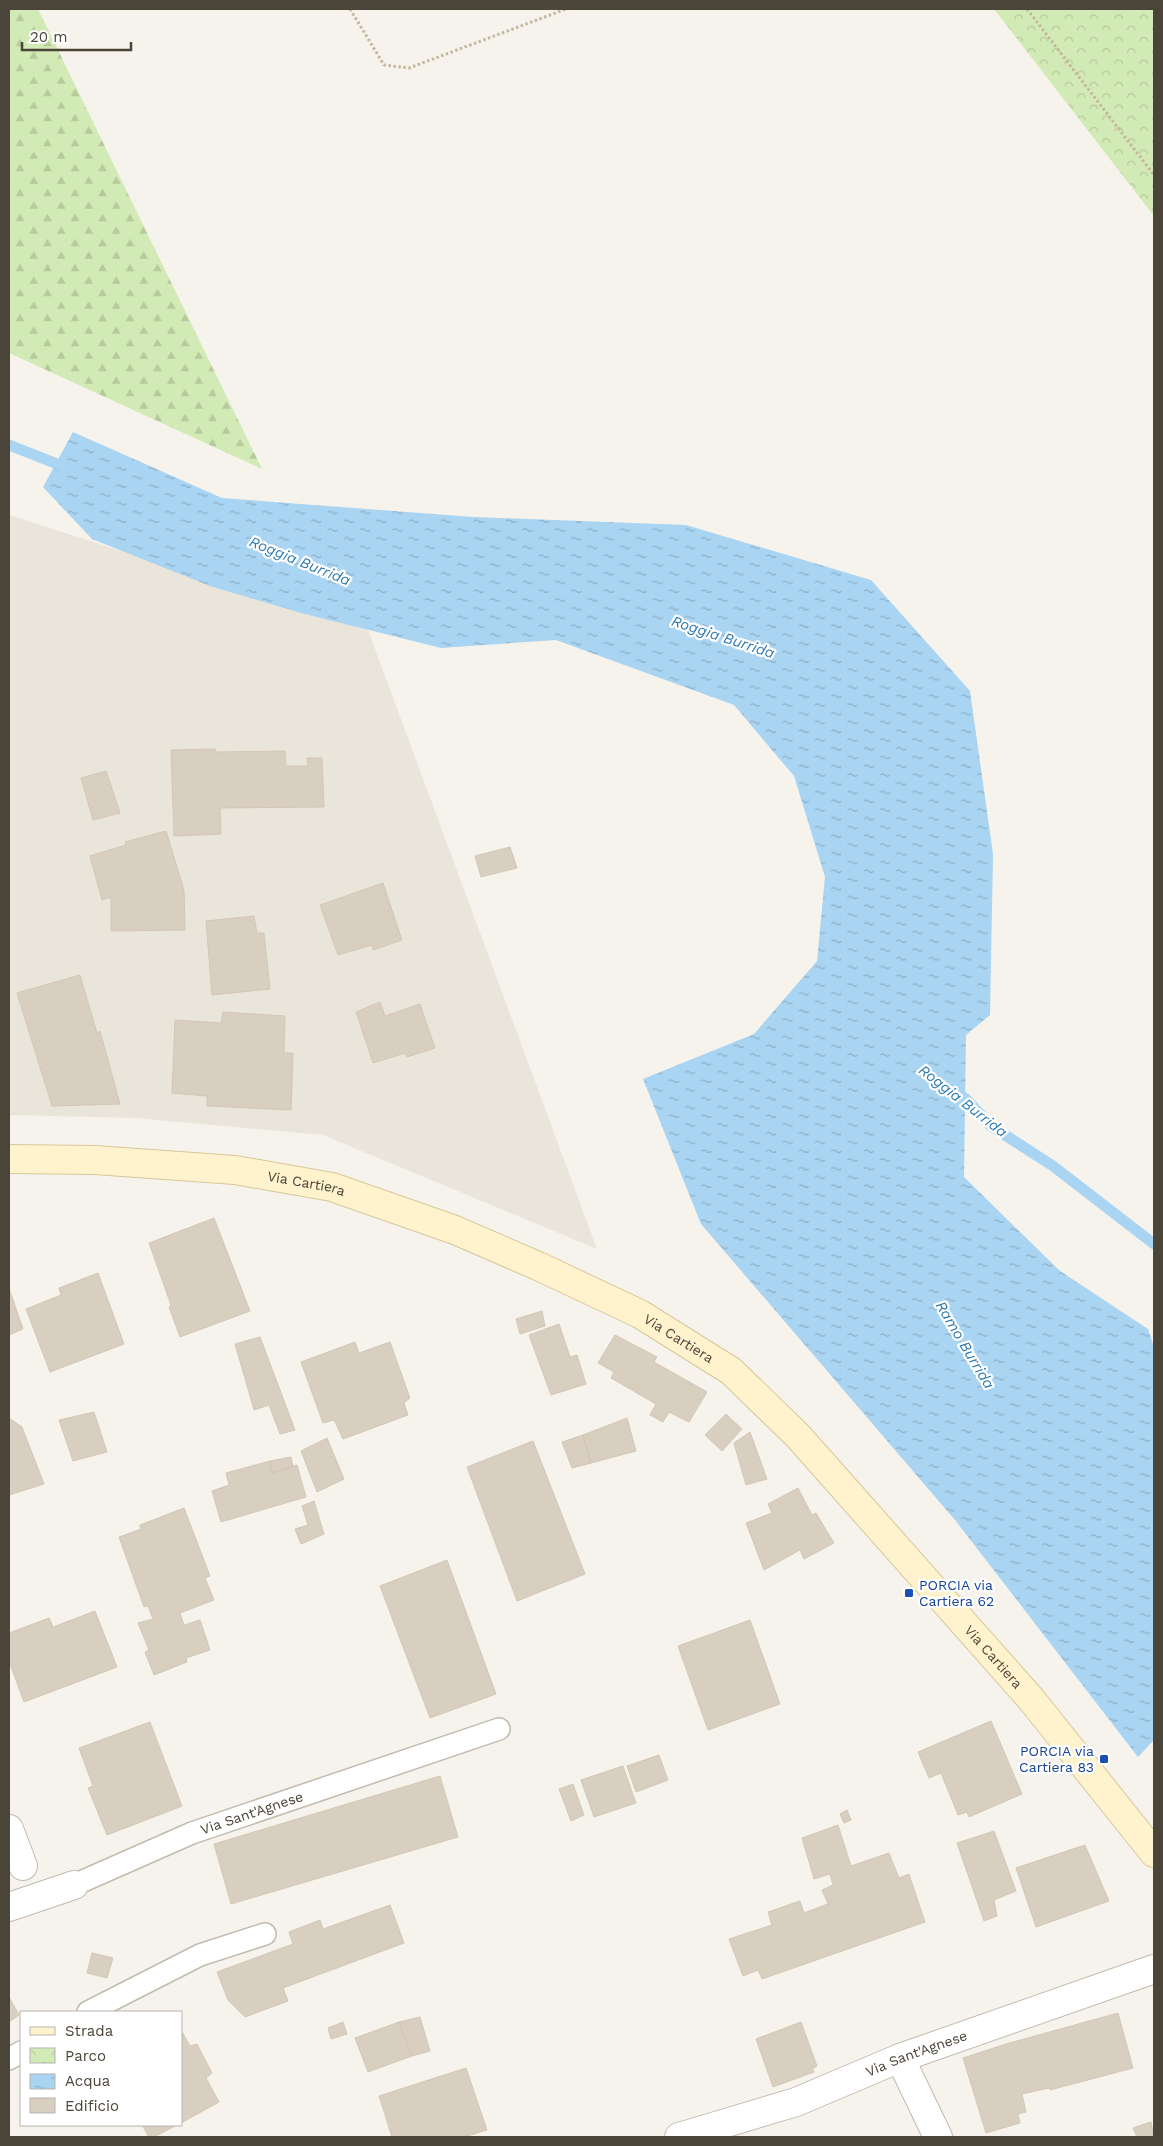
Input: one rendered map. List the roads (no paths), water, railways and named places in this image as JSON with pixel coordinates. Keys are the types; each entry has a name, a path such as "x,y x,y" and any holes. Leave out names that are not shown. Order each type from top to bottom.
{"main road":[{"name":"Via Cartiera","path":"9,1159 95,1160 235,1170 332,1187 455,1230 538,1266 640,1314 732,1371 798,1436 1031,1699 1154,1853"}],"street":[{"path":"9,1829 22,1866"},
{"name":"Via Sant'Agnese","path":"9,1907 74,1885"},
{"name":"Via Sant'Agnese","path":"679,2137 796,2102 900,2058 1154,1969"},
{"path":"900,2058 938,2137"}],"lane":[{"name":"Via Sant'Agnese","path":"74,1885 192,1832 499,1729"},
{"path":"90,2011 200,1955 265,1934"},
{"path":"9,2059 20,2053"}],"water":[{"name":"Ramo Burrida","path":"73,432 222,498 473,517 686,525 871,580 970,691 993,854 990,1015 966,1035 964,1177 1060,1271 1148,1329 1154,1347 1154,1740 1138,1757 955,1520 701,1224 643,1079 754,1034 817,961 825,877 794,776 734,705 556,640 441,648 301,613 210,586 92,539 43,487"}],"waterway":[{"name":"Roggia Burrida","path":"9,445 70,469"},
{"name":"Roggia Burrida","path":"954,1091 966,1099 991,1126 1053,1166 1154,1244"}],"place":[{"name":"PORCIA via Cartiera 62","path":"909,1593"},
{"name":"PORCIA via Cartiera 83","path":"1104,1759"}]}
